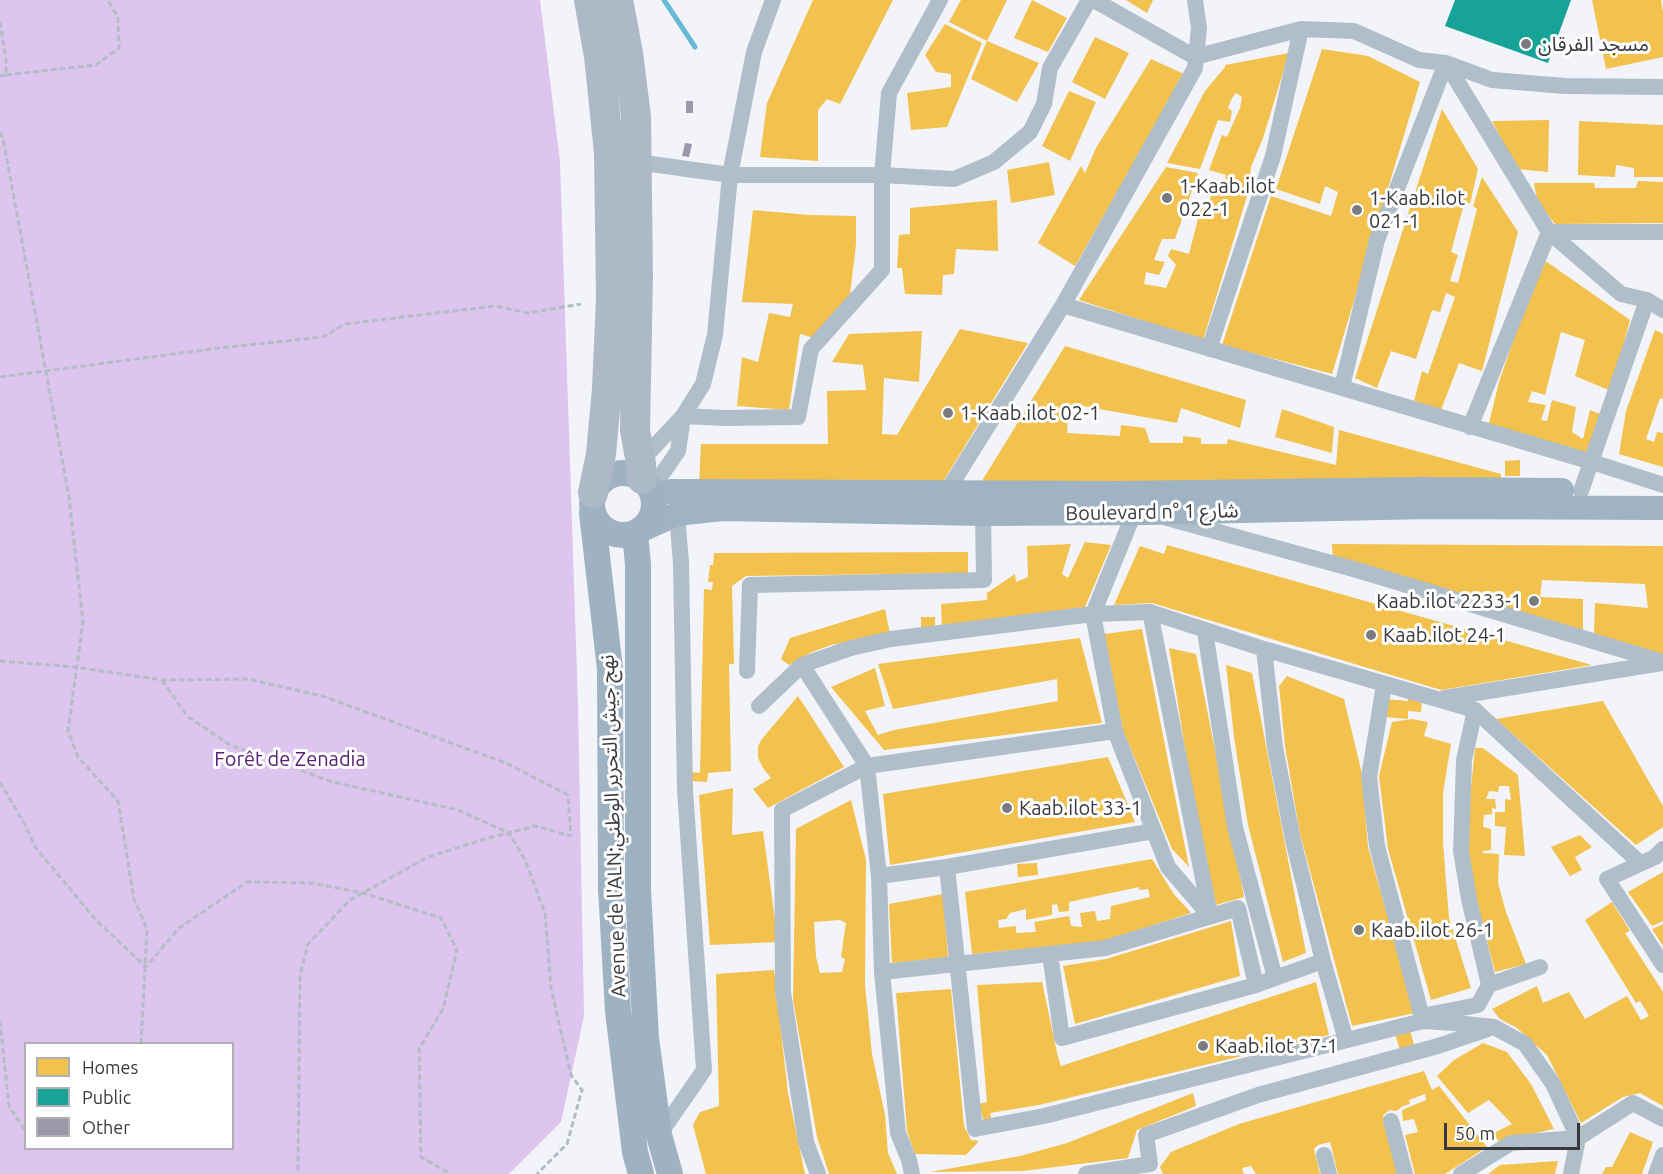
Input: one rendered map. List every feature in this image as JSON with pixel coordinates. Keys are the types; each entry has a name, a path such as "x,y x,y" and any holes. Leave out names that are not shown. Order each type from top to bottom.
{"highway":[{"path":"589,0 599,56 609,153 611,299 602,444 593,503"},
{"path":"618,0 628,52 636,117 638,277 635,430 644,480"}],"main road":[{"path":"624,473 644,480 654,510 651,520 640,531 625,536 614,535 604,530 597,523 593,503 605,478 624,473"},
{"name":"Boulevard n° شارع 1","path":"644,480 670,491 1120,493 1420,489 1663,494"},
{"name":"Avenue de l'ALN;نهج جيش التحرير الوطني","path":"593,503 610,669 611,889 618,1011 635,1152 641,1174"},
{"name":"Boulevard n° شارع 1","path":"640,531 677,514 722,509 983,514 1429,507 1663,508"},
{"path":"640,531 638,565 638,890 646,1038 659,1136 670,1174"}],"street":[{"path":"644,480 704,384 715,335 730,175 754,52 773,0"},
{"path":"683,416 798,417 811,349 882,270 882,174 889,93 940,0"},
{"path":"637,162 730,175 882,174 954,179 994,162 1030,132 1044,104 1050,68 1089,0"},
{"path":"1094,0 1195,57 1302,29 1354,31 1419,60 1446,63 1492,80 1565,86 1663,87"},
{"path":"946,493 1064,305 1195,68 1199,28 1195,0"},
{"path":"1209,349 1273,156 1302,29"},
{"path":"1446,63 1548,232 1621,294 1647,300 1663,310"},
{"path":"1342,387 1377,240 1446,63"},
{"path":"1548,232 1663,232"},
{"path":"1470,427 1548,232"},
{"path":"1581,491 1647,300"},
{"path":"1064,305 1663,485"},
{"path":"644,480 678,451 683,416"},
{"path":"1210,916 1168,867 1115,731 1093,614 1141,513 1357,570 1663,662"},
{"path":"659,1136 704,1070 685,790 681,563 677,514"},
{"path":"747,671 750,585 984,580 983,514"},
{"path":"1150,612 1210,916"},
{"path":"759,706 802,664 851,648 891,639 1093,614 1150,612 1204,631 1475,710 1640,863"},
{"path":"1204,631 1235,827 1275,978"},
{"path":"1264,649 1275,747 1291,828 1323,961 1346,1040"},
{"path":"1438,699 1663,662"},
{"path":"802,664 867,766 879,876 882,972 898,1133 912,1174"},
{"path":"1384,685 1370,777 1377,846 1423,1018"},
{"path":"1475,710 1464,760 1461,850 1469,899 1489,985"},
{"path":"818,1174 806,1142 783,992 782,810 867,766 1115,731"},
{"path":"879,876 947,867 1154,831"},
{"path":"1663,849 1655,857 1607,879 1663,965"},
{"path":"947,867 975,1129 1044,1116 1478,1005 1489,985 1540,967"},
{"path":"882,972 1105,948 1238,908 1256,985"},
{"path":"1050,954 1062,1038 1256,985 1323,961"},
{"path":"1423,1018 1494,1027 1525,1044 1552,1084 1578,1138 1570,1174"},
{"path":"1086,1174 1129,1171 1150,1164 1146,1135 1258,1095 1438,1046 1494,1027"},
{"path":"1461,1174 1511,1143 1578,1138 1633,1103 1663,1119"},
{"path":"1391,1120 1405,1174"},
{"path":"1324,1155 1329,1174"},
{"path":"1656,1174 1663,1155"}],"path":[{"path":"0,76 96,64 120,48 118,18 108,0"},
{"path":"0,22 6,75"},
{"path":"0,132 3,138 69,497 82,622 68,731 78,757 118,801 134,899 147,929 141,1042"},
{"path":"0,377 323,337 345,324 495,306 528,313 581,304"},
{"path":"0,661 75,667 162,680 248,679 322,696 506,763 568,795 571,836 535,826 428,857 350,900 308,944 300,975 298,1174"},
{"path":"162,680 187,716 230,745 333,782 458,810 509,833 525,860 545,914 552,988 571,1075 582,1090 567,1144 537,1174"},
{"path":"0,782 26,825 36,848 95,919 146,967"},
{"path":"146,967 179,928 248,882 312,883 363,893 441,918 457,950 443,1009 419,1049 421,1157 451,1174"},
{"path":"0,1021 9,1106 24,1129"}],"green space":[{"name":"Forêt de Zenadia","path":"0,0 540,0 560,161 578,704 584,1016 561,1122 509,1174 0,1174"}],"building: Homes":[{"path":"813,0 893,0 840,104 827,99 818,110 818,161 760,157 767,103"},
{"path":"961,0 1007,0 987,41 949,22"},
{"path":"1032,0 1067,18 1048,52 1014,38"},
{"path":"1126,0 1153,0 1147,13"},
{"path":"1592,0 1661,0 1663,57 1606,69"},
{"path":"945,24 982,43 947,127 911,130 907,93 951,87 951,74 936,72 925,55"},
{"path":"1095,37 1129,53 1105,99 1072,82"},
{"path":"987,41 1039,63 1017,102 971,79"},
{"name":"1-Kaab.ilot 021-1","path":"1322,49 1368,56 1420,82 1332,374 1222,345 1271,196 1331,216 1338,192 1325,186 1320,204 1276,189"},
{"name":"1-Kaab.ilot 022-1","path":"1289,53 1263,138 1251,167 1248,193 1203,340 1079,300 1166,167 1198,173 1175,239 1162,239 1154,260 1165,262 1159,275 1146,272 1144,284 1166,288 1176,265 1168,256 1171,249 1189,254 1198,219 1192,215 1197,204 1209,204 1215,179 1225,182 1226,175 1209,170 1222,135 1227,137 1240,108 1242,97 1236,93 1232,98 1228,108 1232,111 1230,122 1218,120 1200,169 1167,163 1205,91 1225,65"},
{"path":"1151,59 1184,74 1075,266 1038,243 1081,166 1085,173 1096,148"},
{"path":"1069,91 1096,102 1070,161 1042,146"},
{"path":"1442,109 1478,169 1470,204 1465,200 1451,252 1458,255 1450,281 1458,283 1477,209 1473,206 1482,177 1518,232 1482,371 1459,363 1441,410 1414,401 1422,371 1428,374 1455,297 1446,293 1440,312 1432,310 1416,359 1391,351 1377,388 1355,378"},
{"path":"1549,120 1548,172 1517,169 1492,121"},
{"path":"1579,121 1663,125 1663,177 1634,177 1634,168 1616,165 1615,177 1578,175"},
{"path":"1049,162 1055,195 1011,203 1007,170"},
{"path":"1638,181 1663,182 1663,223 1555,224 1537,200 1534,183 1594,183 1595,188 1636,188"},
{"path":"997,200 998,251 956,249 954,274 943,275 942,295 905,294 902,268 897,268 899,235 910,234 910,208"},
{"path":"753,210 856,216 856,244 850,295 814,338 800,334 789,410 737,406 742,357 758,362 769,313 790,317 793,304 742,302"},
{"path":"1542,261 1547,262 1630,320 1611,391 1575,376 1585,340 1561,332 1545,395 1532,391 1528,402 1546,405 1541,420 1547,421 1552,400 1576,407 1572,432 1583,439 1590,410 1602,415 1589,457 1488,427 1499,382"},
{"name":"1-Kaab.ilot 02-1","path":"960,329 1028,343 941,485 699,485 701,444 828,444 827,391 866,390 863,365 832,362 849,334 922,331 919,382 884,378 882,434 897,435"},
{"path":"1655,330 1663,334 1663,399 1660,398 1646,439 1654,442 1657,432 1663,433 1663,467 1619,454 1626,411"},
{"path":"1065,346 1246,400 1240,428 1181,408 1177,423 1083,406 1068,417 1067,433 1120,436 1121,425 1145,428 1150,443 1183,443 1183,436 1201,438 1201,444 1227,444 1228,439 1336,465 1339,430 1501,474 1501,487 980,484"},
{"path":"1282,409 1334,427 1332,453 1275,437"},
{"path":"1520,460 1520,476 1505,476 1505,461"},
{"path":"1085,542 1111,545 1085,607 942,628 941,604 987,600 987,593 1015,574 1016,582 1028,577 1027,546 1071,544 1062,574 1068,578"},
{"name":"Kaab.ilot 2233-1","path":"1332,544 1663,546 1663,656 1594,635 1595,603 1648,608 1645,584 1542,580 1540,597 1583,599 1583,631 1333,558"},
{"name":"Kaab.ilot 24-1","path":"1167,545 1592,665 1441,690 1152,603 1114,605 1140,546 1164,554"},
{"path":"968,552 968,573 746,576 732,586 734,664 729,664 731,771 708,773 707,782 690,781 691,772 700,773 704,589 712,590 713,582 708,582 714,553"},
{"path":"885,609 890,634 831,645 812,652 789,665 781,659 790,638"},
{"path":"921,617 935,617 935,627 921,627"},
{"path":"1142,629 1189,867 1172,849 1123,730 1104,634"},
{"path":"1080,638 1102,723 884,750 831,687 875,668 885,706 865,711 878,735 894,730 1058,701 1057,679 893,709 878,664"},
{"path":"1169,648 1196,654 1244,897 1216,905 1187,761"},
{"path":"1226,665 1252,673 1306,953 1283,962 1248,825 1234,737"},
{"name":"Kaab.ilot 26-1","path":"1287,676 1344,699 1362,774 1368,847 1415,1013 1352,1026 1300,834 1285,746 1279,686"},
{"path":"798,696 844,767 768,808 753,789 771,778 758,758 758,746"},
{"path":"1385,699 1422,700 1421,712 1408,711 1408,719 1384,717"},
{"path":"1603,701 1663,806 1663,827 1636,845 1496,719"},
{"path":"1412,719 1428,722 1424,736 1451,744 1443,793 1443,843 1449,918 1471,988 1431,1000 1388,849 1379,776 1392,722"},
{"path":"1475,748 1483,748 1518,775 1525,856 1504,855 1506,827 1495,826 1495,812 1505,812 1505,799 1511,800 1509,786 1499,786 1498,792 1489,791 1486,799 1495,799 1496,809 1492,808 1492,814 1484,815 1483,827 1491,829 1491,850 1483,851 1483,853 1499,854 1498,883 1506,912 1526,964 1495,972 1476,897 1469,851 1470,798"},
{"name":"Kaab.ilot 33-1","path":"1108,757 1135,822 890,865 883,794"},
{"path":"733,788 732,835 763,831 778,942 710,945 699,795"},
{"path":"851,800 866,860 865,985 872,1054 885,1115 888,1153 897,1174 829,1174 817,1137 793,1000 796,829","holes":["840,920 846,923 841,957 845,959 842,972 820,973 816,957 814,922"]},
{"path":"1580,835 1592,847 1575,857 1582,870 1570,876 1551,847"},
{"path":"1152,859 1173,893 1191,913 1104,941 972,954 965,892","holes":["1139,887 1139,890 1148,889 1150,897 1111,906 1110,919 1097,921 1095,911 1080,913 1082,927 1071,926 1069,916 1034,922 1036,932 1016,933 1016,926 999,928 998,920 1006,919 1010,913 1026,909 1026,920 1052,915 1052,905 1057,904 1059,912 1069,911 1069,902"]},
{"path":"1037,863 1038,875 1018,877 1017,864"},
{"path":"1663,872 1663,921 1652,926 1628,892"},
{"path":"943,894 948,957 892,963 889,904"},
{"path":"1612,902 1630,931 1625,933 1663,992 1663,1106 1640,1093 1623,1097 1581,1123 1547,1055 1517,1028 1500,1019 1492,1009 1537,986 1543,1003 1569,992 1585,1019 1627,996 1641,1020 1649,1016 1640,1001 1636,1003 1585,920"},
{"path":"1231,921 1240,976 1075,1024 1063,966 1106,959"},
{"path":"1663,924 1663,946 1652,929"},
{"path":"774,970 788,1093 805,1174 706,1174 693,1125 700,1112 719,1106 716,974"},
{"name":"Kaab.ilot 37-1","path":"1042,982 1061,1066 1316,982 1329,1035 1039,1105 990,1113 992,1120 984,1122 979,1104 987,1102 977,985"},
{"path":"951,989 964,1126 971,1140 979,1141 966,1155 915,1154 907,1131 896,993"},
{"path":"1409,1026 1414,1045 1400,1050 1394,1031"},
{"path":"1483,1043 1507,1052 1531,1084 1554,1129 1498,1141 1494,1133 1512,1124 1489,1100 1468,1113 1437,1076 1454,1060"},
{"path":"1424,1071 1432,1090 1439,1086 1487,1147 1445,1174 1415,1174 1405,1135 1418,1132 1414,1119 1403,1121 1402,1110 1426,1100 1425,1094 1409,1100 1410,1104 1396,1111 1390,1110 1383,1115 1397,1174 1338,1174 1330,1142 1318,1145 1314,1149 1320,1174 1256,1174 1251,1166 1242,1168 1244,1174 1163,1174 1160,1167 1171,1152 1239,1124"},
{"path":"1193,1093 1196,1106 1137,1130 1128,1158 1023,1171 930,1172 1020,1156 1067,1143"},
{"path":"1630,1132 1653,1142 1642,1174 1602,1174 1606,1167 1612,1167"},
{"path":"1558,1161 1555,1174 1488,1174 1500,1165"}],"building: Public":[{"name":"مسجد الفرقان","path":"1455,0 1571,0 1548,63 1445,26"}],"building: Other":[{"path":"686,101 693,101 693,113 686,113"},
{"path":"685,143 692,144 689,157 682,156"}],"waterway":[{"path":"664,0 695,47"}],"place":[{"name":"مسجد الفرقان","path":"1526,44"},
{"name":"1-Kaab.ilot 022-1","path":"1167,198"},
{"name":"1-Kaab.ilot 021-1","path":"1357,210"},
{"name":"1-Kaab.ilot 02-1","path":"948,413"},
{"name":"Kaab.ilot 2233-1","path":"1534,601"},
{"name":"Kaab.ilot 24-1","path":"1371,635"},
{"name":"Kaab.ilot 33-1","path":"1007,808"},
{"name":"Kaab.ilot 26-1","path":"1359,930"},
{"name":"Kaab.ilot 37-1","path":"1203,1046"}]}
